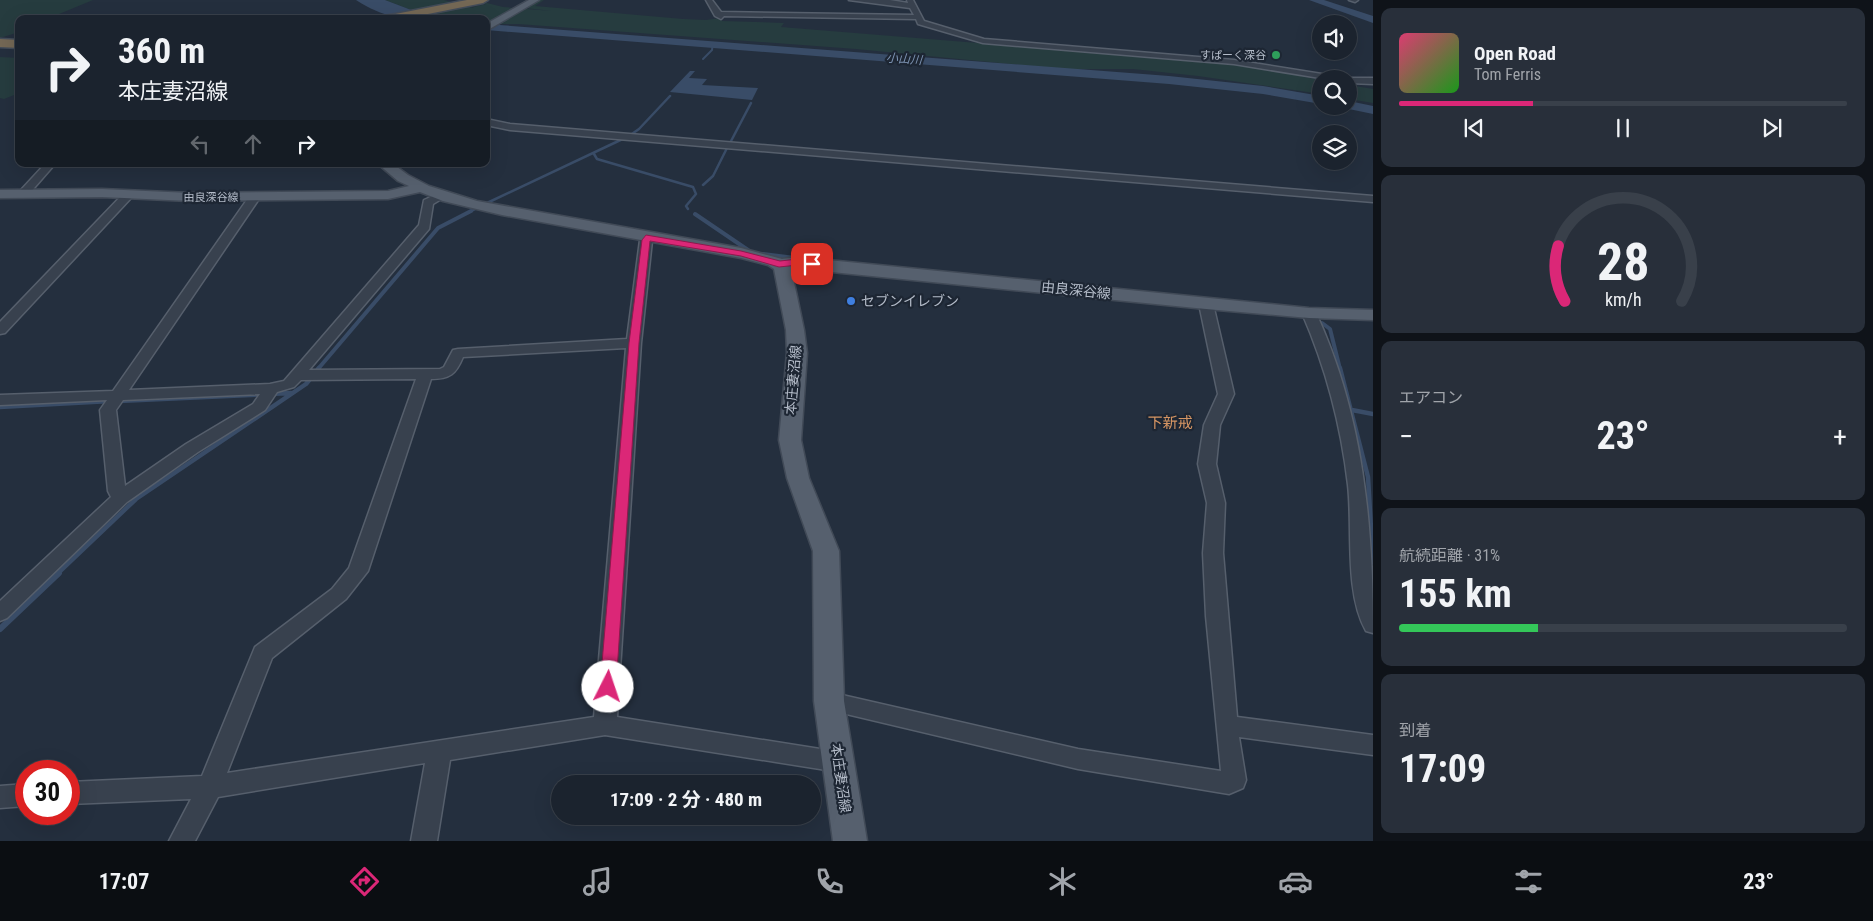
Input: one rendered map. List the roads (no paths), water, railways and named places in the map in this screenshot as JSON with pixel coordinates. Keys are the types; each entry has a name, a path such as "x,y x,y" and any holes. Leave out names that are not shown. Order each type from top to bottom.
{"highway":[{"path":"406,15 483,0"},
{"path":"0,43 15,44"}],"main road":[{"path":"490,26 536,0"},
{"path":"389,167 399,175 420,186 489,208 749,255 779,264"},
{"name":"由良深谷線","path":"0,194 388,195 405,192 420,186"},
{"name":"由良深谷線","path":"779,264 798,262 1206,304 1308,313 1373,316"},
{"name":"本庄妻沼線","path":"779,264 784,272 796,339 797,363 790,420 792,457 826,551 829,616 829,701 850,841"}],"street":[{"path":"708,0 719,15 917,17"},
{"path":"852,0 911,3 917,17 924,24 983,41 1234,62 1312,74"},
{"path":"1357,80 1373,81"},
{"path":"490,123 510,127 1373,199"},
{"path":"24,193 47,167"},
{"path":"0,400 115,399 269,393 285,387 425,226 428,202 442,194"},
{"path":"0,330 128,195"},
{"path":"121,498 117,491 108,417 115,399 255,196"},
{"path":"605,725 634,343 646,240 649,237"},
{"path":"829,701 1078,759 1229,782 1234,780 1226,725 1213,553 1216,503 1207,464 1212,425 1226,394 1206,304"},
{"path":"1308,313 1323,342 1353,456 1360,507 1361,551 1368,608 1373,625"},
{"path":"296,376 444,374 450,370 458,353 634,343"},
{"path":"182,841 210,787 263,653 339,594 358,571 425,375"},
{"path":"0,613 121,498 192,448 259,407 269,393"},
{"path":"80,793 210,787 605,725 839,762"},
{"path":"1226,725 1371,749"},
{"path":"424,841 439,751"},
{"path":"0,797 15,796"}],"water":[{"path":"356,0 385,0 424,15 390,15"},
{"path":"690,71 695,71 689,78 707,79 702,85 758,88 752,100 670,92"}],"waterway":[{"path":"1314,0 1373,20"},
{"name":"小山川","path":"490,27 1169,80 1263,90 1312,98"},
{"path":"703,59 712,50 713,43"},
{"path":"487,203 629,136 639,129 670,96"},
{"path":"730,143 751,103"},
{"name":"小山川","path":"1357,107 1373,110"},
{"path":"703,185 713,176 727,148"},
{"path":"594,154 597,159 693,187 696,194 686,206 688,209"},
{"path":"468,213 477,208"},
{"path":"318,369 438,228 471,211"},
{"path":"695,214 748,250"},
{"path":"763,254 795,258"},
{"path":"1322,323 1330,329 1340,369"},
{"path":"57,574 136,499 306,384 319,368"},
{"path":"1340,368 1368,477 1373,562"},
{"path":"119,401 291,393"},
{"path":"0,407 111,401"},
{"path":"1352,410 1373,414"},
{"path":"0,629 59,573"}],"place":[{"name":"すぱーく深谷","path":"1276,55"},
{"name":"セブンイレブン","path":"851,301"}],"district":[{"name":"下新戒","path":"1170,423"}]}
